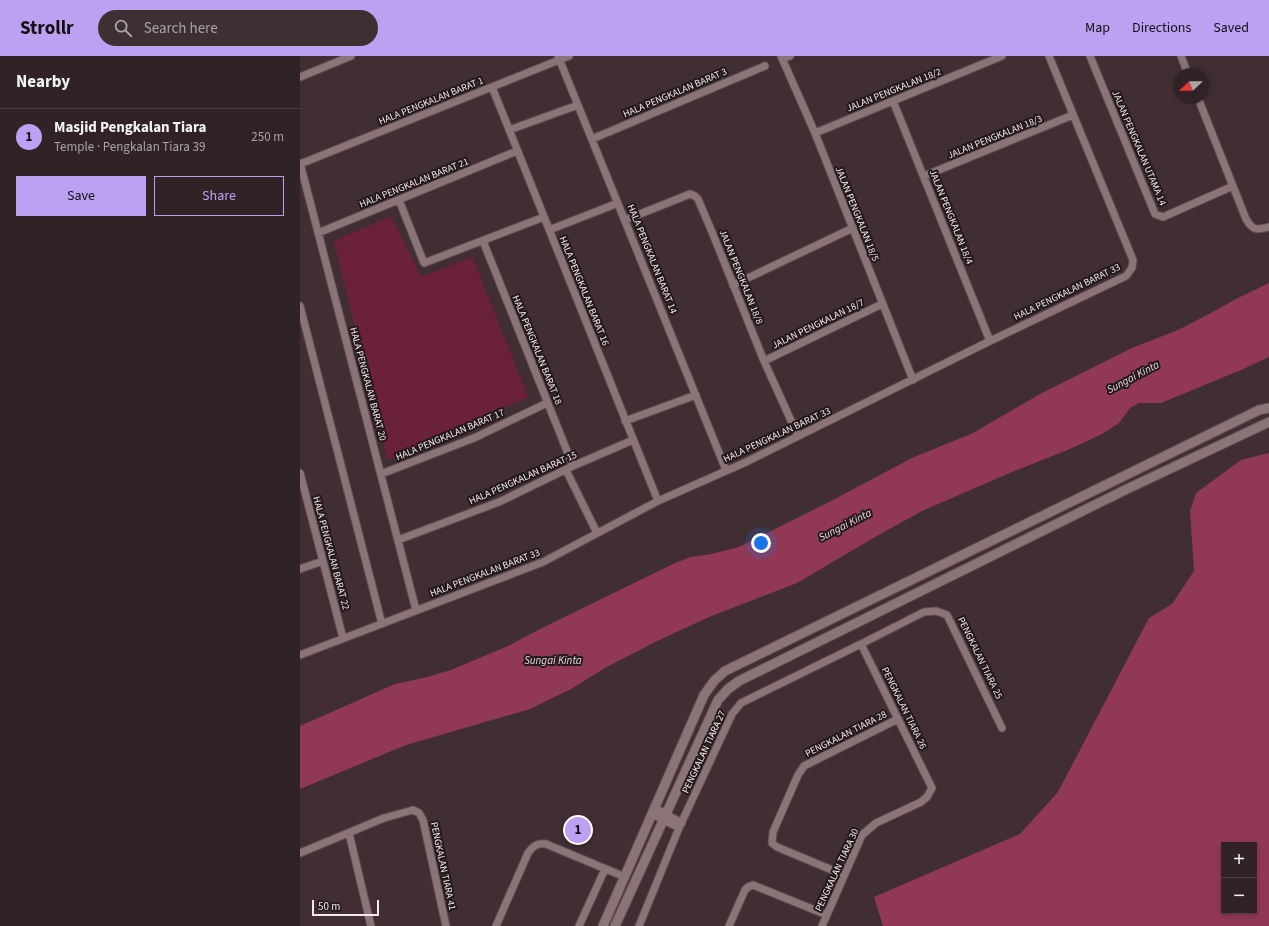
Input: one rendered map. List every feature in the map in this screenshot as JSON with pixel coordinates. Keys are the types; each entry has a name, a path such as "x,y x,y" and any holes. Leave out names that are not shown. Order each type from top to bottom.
{"street":[{"path":"300,77 351,56"},
{"name":"HALA PENGKALAN BARAT 1","path":"300,164 492,87 559,58 569,56"},
{"path":"781,58 790,56"},
{"name":"JALAN PENGKALAN 18/2","path":"815,133 1002,56"},
{"path":"1049,56 1073,115"},
{"name":"JALAN PENGKALAN UTAMA 14","path":"1090,56 1155,214 1163,217 1234,186"},
{"path":"1180,56 1185,68"},
{"name":"HALA PENGKALAN BARAT 14","path":"559,58 726,470"},
{"name":"JALAN PENGKALAN 18/5","path":"781,58 815,133 913,380"},
{"name":"HALA PENGKALAN BARAT 3","path":"592,139 765,66"},
{"name":"HALA PENGKALAN BARAT 16","path":"492,87 658,501"},
{"name":"JALAN PENGKALAN 18/4","path":"893,100 990,341"},
{"path":"1200,104 1246,219 1250,226 1257,230 1269,228"},
{"path":"509,130 578,105"},
{"name":"JALAN PENGKALAN 18/3","path":"924,176 1073,115"},
{"name":"HALA PENGKALAN BARAT 33","path":"300,655 543,562 658,501 744,463 990,341 1126,276 1132,268 1133,260 1073,115"},
{"name":"HALA PENGKALAN BARAT 21","path":"318,233 517,151"},
{"name":"HALA PENGKALAN BARAT 20","path":"300,164 416,610"},
{"name":"JALAN PENGKALAN 18/8","path":"625,220 690,194 698,199 764,361 798,436"},
{"path":"399,200 424,263 544,217"},
{"path":"549,230 618,203"},
{"path":"733,285 853,228"},
{"name":"HALA PENGKALAN BARAT 18","path":"483,241 547,402 569,468 597,533"},
{"name":"JALAN PENGKALAN 18/7","path":"764,361 882,304"},
{"path":"300,306 382,624"},
{"path":"626,421 696,395"},
{"name":"HALA PENGKALAN BARAT 17","path":"381,474 474,438 547,402"},
{"path":"603,926 704,695 714,681 725,670 1259,410 1269,408"},
{"path":"615,926 718,700 728,689 739,681 1126,489 1269,422"},
{"name":"HALA PENGKALAN BARAT 15","path":"398,540 499,502 569,468 633,440"},
{"name":"HALA PENGKALAN BARAT 22","path":"301,477 343,638"},
{"path":"300,569 323,560"},
{"name":"PENGKALAN TIARA 25","path":"861,644 924,612 936,611 947,615 1002,728"},
{"name":"PENGKALAN TIARA 27","path":"639,926 681,825 736,707 741,703 861,644"},
{"name":"PENGKALAN TIARA 26","path":"861,644 932,788"},
{"name":"PENGKALAN TIARA 28","path":"844,875 776,847 772,843 773,832 798,775 804,766 898,719"},
{"name":"PENGKALAN TIARA 30","path":"822,926 862,835 876,824 921,802 927,797 932,788"},
{"name":"PENGKALAN TIARA 41","path":"300,853 384,818 413,810 418,813 423,820 446,926"},
{"path":"654,811 681,825"},
{"path":"349,833 371,926"},
{"path":"496,926 528,853 531,847 536,844 546,844 625,877"},
{"path":"579,926 605,869"},
{"path":"729,926 745,890 753,885 826,915"}],"shaded area":[{"path":"391,216 421,277 472,257 528,397 387,460 334,241"}],"water":[{"name":"Sungai Kinta","path":"1269,283 1269,357 1161,403 1139,403 1130,408 1119,423 1102,434 1070,449 922,511 797,583 709,617 657,641 605,668 571,689 530,709 406,745 300,789 300,726 395,684 451,670 508,646 675,563 691,557 739,547 912,458 973,433 1040,394 1132,348 1178,330"},
{"path":"1269,453 1269,926 883,926 874,897 1020,834 1058,792 1149,618 1172,604 1194,571 1190,511 1196,493 1241,460"}],"place":[{"name":"Masjid Pengkalan Tiara","path":"578,830"}]}
